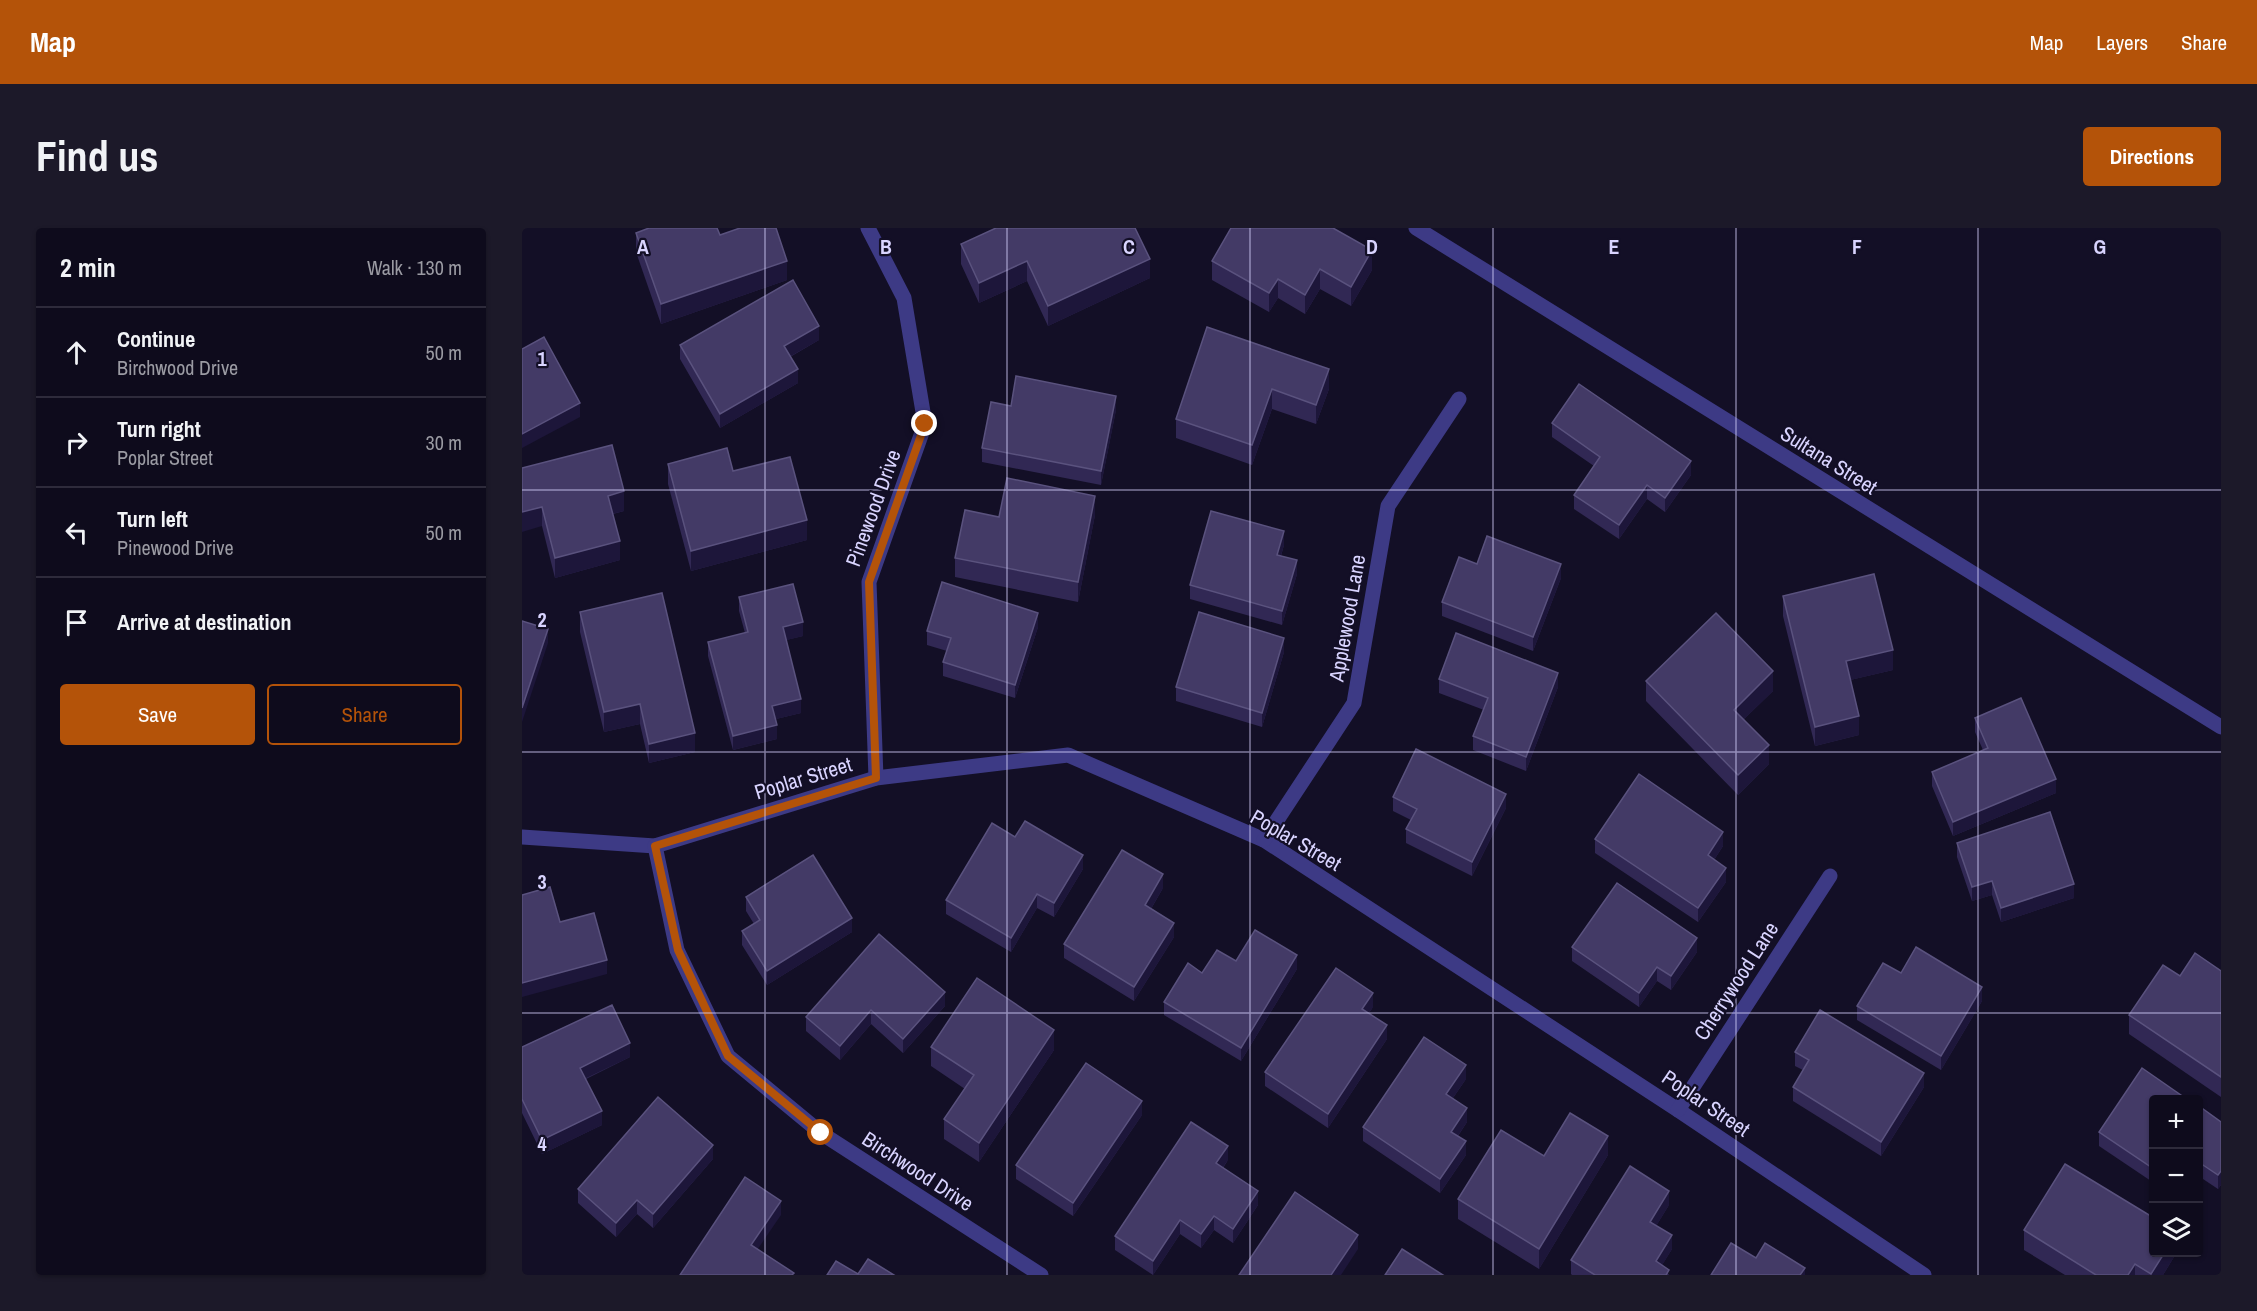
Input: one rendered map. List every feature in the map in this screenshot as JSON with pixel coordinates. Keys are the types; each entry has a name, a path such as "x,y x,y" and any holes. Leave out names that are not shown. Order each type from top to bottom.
{"street":[{"name":"Pinewood Drive","path":"868,228 904,298 925,424 869,582 876,778"},
{"name":"Sultana Street","path":"1416,228 2221,727"},
{"name":"Applewood Lane","path":"1264,840 1354,703 1388,506 1459,399"},
{"name":"Poplar Street","path":"522,837 655,846 876,778 1068,755 1264,840 1678,1110 1924,1275"},
{"name":"Birchwood Drive","path":"655,846 678,950 728,1056 821,1133 1041,1275"},
{"name":"Cherrywood Lane","path":"1678,1110 1830,876"}],"building":[{"path":"649,228 717,228 720,235 740,228 776,228 787,261 661,304 636,233"},
{"path":"996,228 1135,228 1150,259 1048,306 1027,261 979,283 961,244"},
{"path":"1231,228 1333,228 1372,250 1351,287 1320,269 1305,295 1278,279 1269,293 1212,261"},
{"path":"793,280 819,326 784,346 798,369 720,414 680,345"},
{"path":"1207,327 1329,369 1316,405 1272,389 1252,445 1176,419"},
{"path":"544,337 580,403 522,434 522,349"},
{"path":"1016,376 1116,396 1101,471 982,448 991,402 1011,406"},
{"path":"1579,384 1691,461 1665,498 1647,485 1619,525 1574,495 1600,457 1552,423"},
{"path":"612,445 624,491 608,496 620,541 555,558 542,507 522,512 522,468"},
{"path":"727,448 733,471 790,457 807,520 691,551 668,464"},
{"path":"1007,478 1095,496 1078,582 955,558 965,510 999,517"},
{"path":"1211,511 1284,531 1277,555 1297,560 1282,611 1190,585"},
{"path":"1487,536 1561,564 1533,637 1442,602 1459,557 1477,564"},
{"path":"1874,574 1893,650 1846,661 1859,716 1815,727 1783,596"},
{"path":"942,582 1038,613 1015,685 943,662 951,638 927,631"},
{"path":"793,584 803,622 783,627 801,699 772,706 777,725 733,736 708,642 748,632 739,597"},
{"path":"662,593 695,733 649,744 640,704 604,712 580,612"},
{"path":"1199,612 1284,638 1262,713 1176,687"},
{"path":"1716,613 1773,671 1734,710 1769,745 1738,775 1646,681"},
{"path":"522,621 548,629 522,708"},
{"path":"1456,633 1558,673 1526,757 1473,736 1488,698 1439,679"},
{"path":"2021,698 2056,779 1953,822 1932,772 1988,748 1975,718"},
{"path":"1416,749 1506,794 1472,862 1406,829 1417,809 1393,797"},
{"path":"1639,774 1723,832 1708,855 1726,868 1698,908 1595,839"},
{"path":"2050,812 2074,884 2001,908 1992,881 1972,887 1957,843"},
{"path":"1025,821 1083,855 1054,903 1037,894 1011,938 946,900 992,823 1015,837"},
{"path":"1122,850 1163,874 1145,905 1174,923 1134,987 1064,944"},
{"path":"813,855 852,918 767,971 742,931 760,920 746,897"},
{"path":"1617,883 1697,938 1671,976 1657,967 1639,993 1572,947"},
{"path":"550,887 560,922 594,913 607,960 522,983 522,895"},
{"path":"1255,930 1297,955 1241,1048 1164,1002 1188,963 1202,973 1217,950 1236,961"},
{"path":"879,934 945,992 903,1039 871,1010 840,1046 806,1017"},
{"path":"1916,947 1982,987 1941,1056 1857,1006 1883,963 1901,973"},
{"path":"2195,953 2221,971 2221,1077 2129,1015 2163,965 2180,976"},
{"path":"1336,968 1373,993 1362,1009 1387,1025 1328,1114 1265,1072"},
{"path":"977,978 1054,1030 979,1143 944,1119 974,1075 931,1047"},
{"path":"612,1005 630,1043 580,1068 602,1111 542,1140 522,1099 522,1047"},
{"path":"1820,1010 1924,1073 1881,1142 1793,1087 1809,1060 1795,1052"},
{"path":"1424,1037 1466,1065 1446,1094 1467,1108 1451,1132 1466,1141 1440,1179 1363,1127"},
{"path":"1086,1063 1142,1101 1073,1203 1016,1165"},
{"path":"2142,1068 2181,1095 2149,1095 2149,1166 2099,1132"},
{"path":"658,1097 713,1145 653,1214 637,1200 616,1223 578,1189"},
{"path":"2203,1109 2221,1122 2221,1171 2218,1175 2203,1165"},
{"path":"1570,1113 1608,1136 1539,1249 1458,1199 1501,1130 1544,1156"},
{"path":"1191,1122 1228,1146 1216,1163 1258,1191 1233,1229 1214,1216 1201,1234 1180,1220 1153,1261 1115,1236"},
{"path":"2065,1164 2149,1215 2149,1257 2162,1257 2151,1274 2135,1264 2128,1275 2096,1275 2024,1230"},
{"path":"1630,1166 1669,1191 1650,1222 1672,1235 1656,1261 1669,1270 1666,1275 1595,1275 1571,1260"},
{"path":"745,1177 781,1201 751,1245 794,1273 792,1275 680,1275"},
{"path":"1295,1192 1358,1235 1331,1275 1239,1275"},
{"path":"1731,1243 1756,1258 1765,1243 1805,1268 1800,1275 1711,1275"},
{"path":"1402,1249 1443,1275 1385,1275"},
{"path":"868,1259 894,1275 827,1275 836,1261 858,1274"}],"route":[{"path":"821,1133 728,1056 678,950 655,846 876,778 869,582 925,424"}]}
